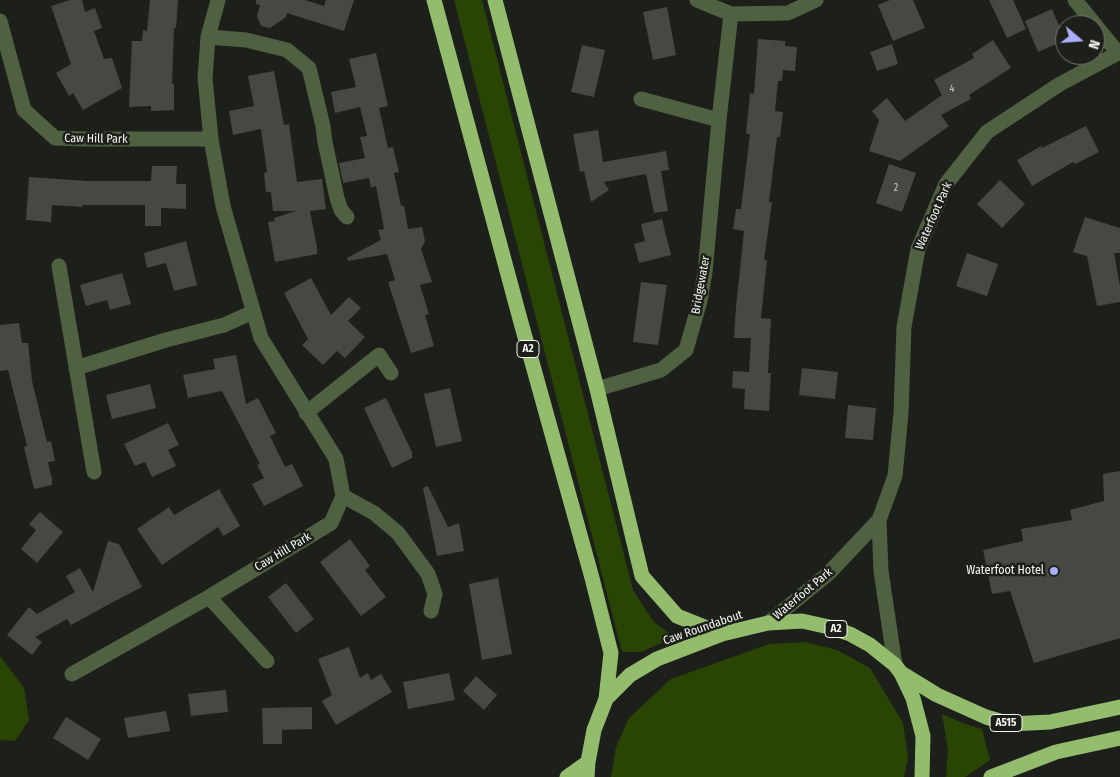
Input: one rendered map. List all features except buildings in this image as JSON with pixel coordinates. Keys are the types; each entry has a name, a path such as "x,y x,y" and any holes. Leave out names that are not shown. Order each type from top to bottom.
{"highway":[{"name":"A2","path":"434,0 611,653 606,699"},
{"path":"495,0 597,389 642,576 677,616 722,634"},
{"name":"Caw Roundabout","path":"587,777 594,730 606,699 630,675 657,659 722,634 768,623 802,621 850,634 870,646 898,669 913,698 923,736 922,777"},
{"name":"A515","path":"898,669 937,695 1010,724 1050,722 1120,707"},
{"path":"991,777 1056,752 1120,738"},
{"path":"567,777 588,762"}],"street":[{"path":"218,0 208,37 205,78 211,139 222,206 261,338 336,459 343,496 374,513 398,533 428,574 435,594 431,611"},
{"path":"697,0 731,14 788,13 816,0"},
{"name":"Waterfoot Park","path":"898,669 881,571 879,520 895,476 901,413 904,327 918,249 946,184 987,132 1060,84 1119,53 1076,0"},
{"name":"Bridgewater","path":"597,389 661,370 686,350 700,301 705,272 731,14"},
{"name":"Caw Hill Park","path":"0,21 24,110 55,138 83,140 211,139"},
{"path":"208,37 246,40 287,50 309,68 337,198 341,210 347,217"},
{"path":"642,99 719,120"},
{"path":"59,266 94,472"},
{"path":"76,368 166,340 224,325 253,312"},
{"path":"306,413 379,355 391,373"},
{"name":"Caw Hill Park","path":"72,674 209,596 331,523 343,496"},
{"name":"Waterfoot Park","path":"768,623 828,574 879,520"},
{"path":"209,596 267,661"}],"green space":[{"path":"454,0 482,0 633,590 653,621 672,636 669,640 641,652 622,652"},
{"path":"805,642 837,650 870,668 903,723 908,758 904,777 611,777 616,747 629,718 671,679 769,644"},
{"path":"0,656 24,688 29,720 15,741 0,740"},
{"path":"942,714 982,729 990,760 965,777 946,777 948,750"}],"place":[{"name":"Waterfoot Hotel","path":"1054,571"}]}
